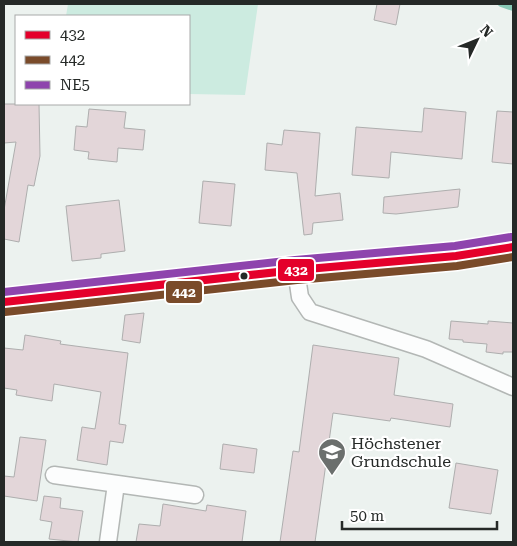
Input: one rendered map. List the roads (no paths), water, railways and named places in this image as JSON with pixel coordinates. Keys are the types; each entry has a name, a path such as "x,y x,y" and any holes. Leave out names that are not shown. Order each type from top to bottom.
{"main road":[{"path":"4,302 296,270 456,256 513,247"}],"street":[{"path":"296,270 300,297 310,312 426,350 513,387"},
{"path":"54,475 195,495"},
{"path":"108,542 116,484"}],"waterway":[{"path":"501,4 513,8"}],"place":[{"name":"Höchstener Grundschule","path":"332,476"}]}
